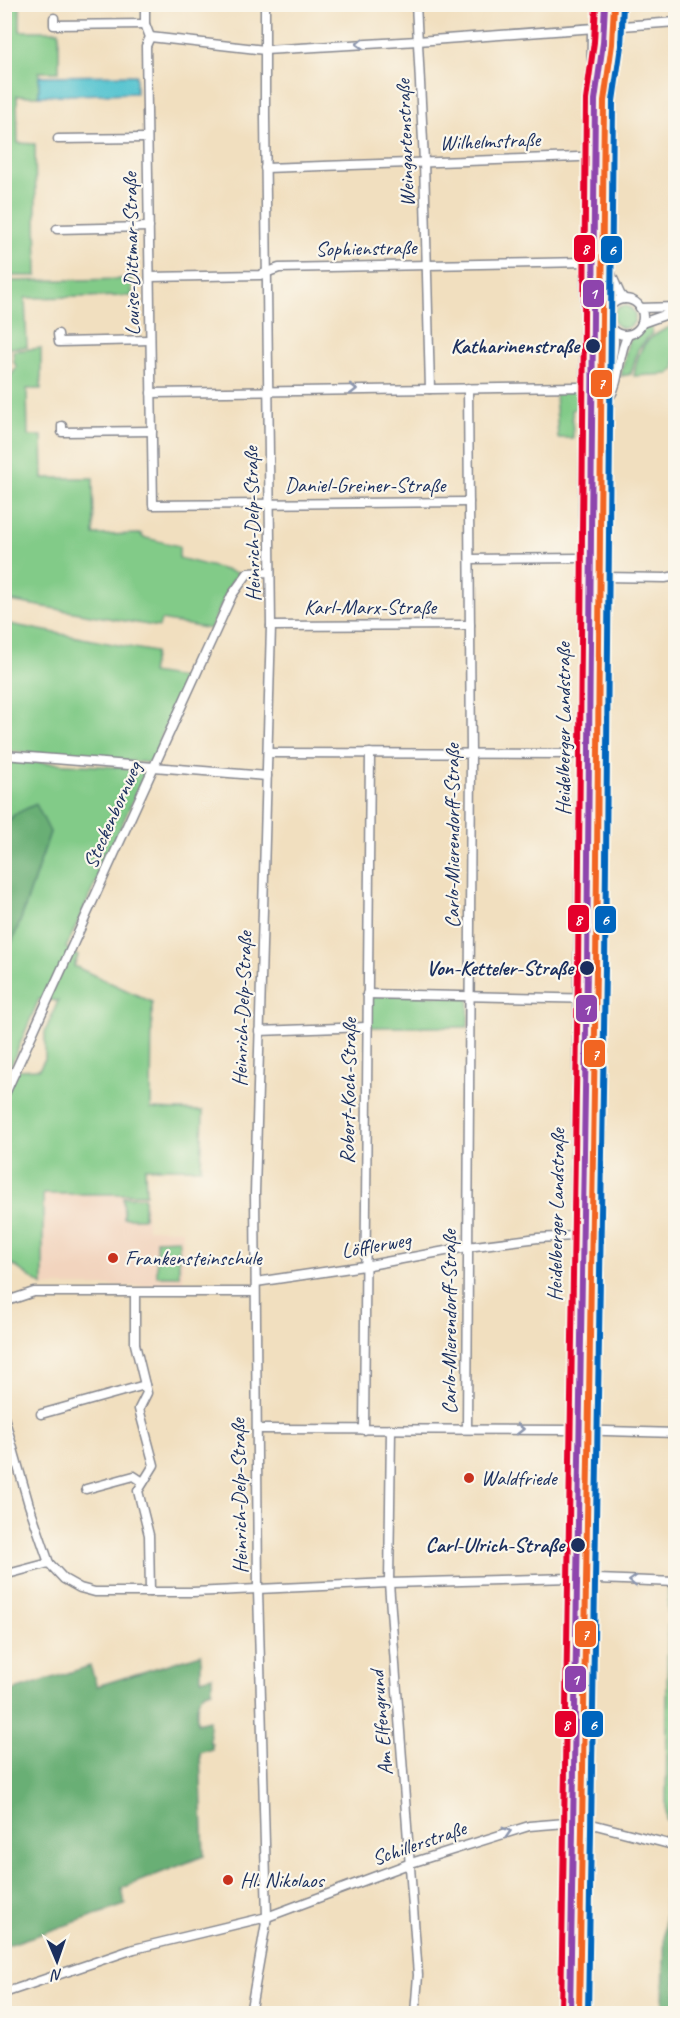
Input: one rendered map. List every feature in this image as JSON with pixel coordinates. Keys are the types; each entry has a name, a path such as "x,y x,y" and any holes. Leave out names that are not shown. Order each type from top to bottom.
{"street":[{"name":"Louise-Dittmar-Straße","path":"145,4 145,24 150,37 146,44 153,505"},
{"name":"Heinrich-Delp-Straße","path":"250,2013 267,1917 258,1590 255,1292 255,1174 271,626 265,4"},
{"name":"Weingartenstraße","path":"416,4 424,161 430,388"},
{"path":"605,4 609,27 607,237 611,274 610,307"},
{"path":"609,27 614,4"},
{"path":"54,18 54,25 145,24"},
{"path":"150,37 265,50 675,22"},
{"name":"Heidelberger Landstraße","path":"572,1430 585,261 589,253 592,29"},
{"path":"58,139 147,138"},
{"name":"Wilhelmstraße","path":"265,168 607,156"},
{"path":"57,230 149,227"},
{"name":"Sophienstraße","path":"150,277 258,275 279,268 585,261"},
{"path":"611,274 624,299"},
{"path":"642,323 640,308 635,302 624,299 616,302 607,312 607,322 613,331 628,335 636,331 642,323 675,309"},
{"path":"640,308 675,309"},
{"name":"Heidelberger Landstraße","path":"585,2013 606,472 609,399 607,382 614,344 613,331"},
{"path":"58,334 59,342 150,340"},
{"name":"Heidelberger Landstraße","path":"609,399 616,385 622,347 628,335"},
{"name":"Carlo-Mierendorff-Straße","path":"467,1429 471,754 468,388"},
{"path":"152,393 584,388 609,399"},
{"path":"62,426 62,432 152,431"},
{"name":"Daniel-Greiner-Straße","path":"153,505 469,502"},
{"path":"470,559 582,558"},
{"name":"Steckenbornweg","path":"4,1096 232,595 248,573 270,572"},
{"path":"605,577 665,578 675,576"},
{"name":"Karl-Marx-Straße","path":"271,626 470,625"},
{"path":"268,753 581,754"},
{"name":"Robert-Koch-Straße","path":"364,1430 370,753"},
{"path":"4,755 267,776"},
{"path":"367,994 600,999"},
{"path":"259,1031 366,1027"},
{"name":"Löfflerweg","path":"256,1282 364,1266 467,1246 574,1236"},
{"path":"5,1301 34,1292 255,1292"},
{"path":"135,1293 135,1344 147,1393 139,1409 154,1465 138,1491 149,1535 150,1592"},
{"path":"41,1414 145,1385"},
{"path":"4,1417 7,1437 49,1563 64,1579 80,1588 110,1593 591,1578 675,1582"},
{"path":"257,1429 592,1430 675,1433"},
{"name":"Am Elfengrund","path":"391,1430 389,1583 418,1975 415,2013"},
{"path":"86,1489 134,1476 143,1482"},
{"path":"4,1575 49,1563"},
{"name":"Schillerstraße","path":"4,1993 134,1949 267,1917 411,1863 529,1826 578,1822 669,1844 675,1838"}],"shaded area":[{"name":"Frankensteinschule","path":"43,1193 146,1194 147,1229 183,1230 183,1286 43,1286"}],"green space":[{"path":"4,5 20,5 20,31 59,31 59,72 39,72 39,96 17,96 18,143 35,144 37,276 5,276"},
{"path":"595,34 602,35 598,64 603,67 602,147 593,148"},
{"path":"593,162 600,162 602,165 601,273 607,275 607,290 598,292 598,307 589,307"},
{"path":"132,279 132,296 25,298 27,347 9,348 9,368 5,378 5,281"},
{"path":"624,306 632,309 635,317 632,325 624,328 616,325 613,317 616,309"},
{"path":"651,323 652,333 638,349 631,374 621,376 628,342 645,325"},
{"path":"675,325 675,369 669,374 634,376 641,349 657,333"},
{"path":"41,348 41,389 27,389 28,436 42,436 43,478 93,478 94,535 142,534 142,537 179,546 179,558 241,574 233,579 210,629 161,620 159,627 5,600 5,384 17,367 14,363 13,351"},
{"path":"555,391 575,391 579,395 580,407 572,410 573,438 558,438"},
{"path":"586,395 597,408 600,428 595,918 592,918 592,923 585,925 581,924 588,463 586,461"},
{"path":"4,623 155,652 151,673 189,679 163,731 152,763 5,751"},
{"path":"4,760 147,769 66,948 78,956 74,966 152,1002 151,1109 203,1111 201,1168 145,1168 146,1194 43,1194 43,1286 5,1259 5,1099 16,1070 39,1069 45,1059 45,1032 58,1001 39,999 5,1079 4,960 21,919 50,832 15,814 5,825"},
{"path":"36,804 50,832 5,960 5,825 15,814"},
{"path":"367,994 469,996 468,1027 366,1027"},
{"path":"589,1007 589,1012 593,1012 588,1422 585,1426 576,1426 582,1009"},
{"path":"123,1197 144,1197 144,1218 124,1218"},
{"path":"179,1239 179,1276 157,1276 156,1240"},
{"path":"574,1439 584,1440 584,1445 587,1447 586,1483 575,1483 574,1481"},
{"path":"574,1488 587,1489 584,1501 577,1502 574,1499"},
{"path":"668,1588 676,1588 675,1820 666,1820"},
{"path":"572,1596 586,1596 585,1637 571,1637"},
{"path":"574,1643 585,1644 584,1686 570,1685 571,1647"},
{"path":"201,1654 201,1679 212,1676 212,1690 202,1695 197,1707 197,1723 209,1720 210,1743 212,1743 212,1749 200,1753 204,1856 122,1888 125,1905 5,1946 5,1693 90,1666 97,1686"},
{"path":"570,1690 582,1690 584,1707 570,1707"},
{"path":"570,1712 583,1712 583,1724 570,1724"},
{"path":"570,1730 583,1732 583,1762 570,1764"},
{"path":"582,1768 582,1815 570,1816 570,1769"},
{"path":"568,1829 582,1831 581,1884 579,1886 567,1886"},
{"path":"666,1842 675,1844 676,2013 663,2014"},
{"path":"567,1890 581,1891 580,1943 566,1943"},
{"path":"566,1948 580,1948 580,1975 565,1975"},
{"path":"565,1979 580,1980 580,1996 565,1996"},
{"path":"565,2001 579,2001 579,2013 565,2013"}],"water":[{"path":"136,75 136,93 39,96 39,76"}],"transit line":[{"name":"8","path":"561,2014 578,968 586,100 594,42 596,4"},
{"name":"1","path":"570,2014 587,968 595,100 603,43 605,4"},
{"name":"7","path":"579,2014 596,968 604,101 612,44 614,4"},
{"name":"6","path":"588,2014 605,968 613,101 621,46 623,5"}],"place":[{"name":"Katharinenstraße","path":"593,346"},
{"name":"Von-Ketteler-Straße","path":"587,968"},
{"name":"Frankensteinschule","path":"113,1258"},
{"name":"Waldfriede","path":"469,1478"},
{"name":"Carl-Ulrich-Straße","path":"578,1545"},
{"name":"Hl. Nikolaos","path":"228,1880"}]}
